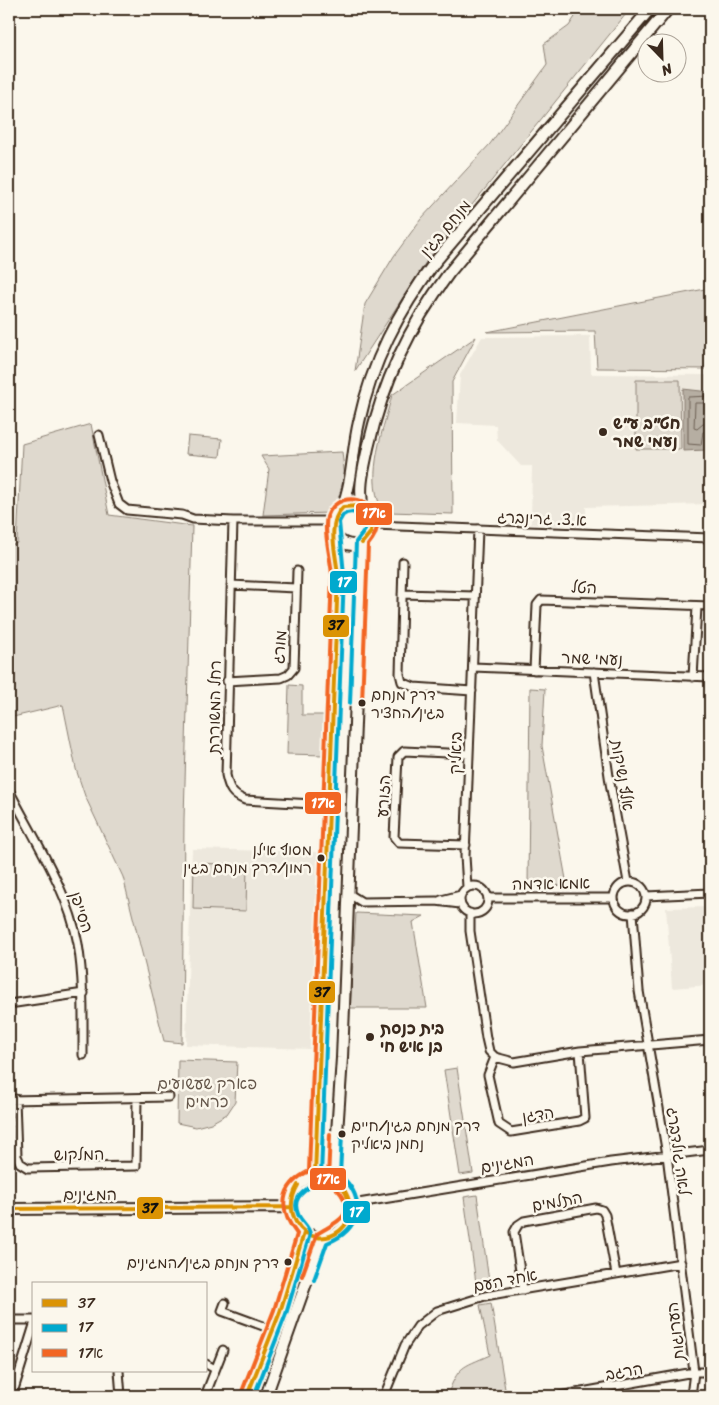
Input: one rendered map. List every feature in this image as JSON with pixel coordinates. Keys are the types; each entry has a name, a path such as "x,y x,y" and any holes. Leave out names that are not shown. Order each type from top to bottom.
{"main road":[{"name":"מנחם בגין","path":"342,508 348,490 359,420 373,370 407,302 435,262 650,9"},
{"name":"מנחם בגין","path":"363,508 360,490 380,400 400,352 422,311 449,273 668,9"},
{"path":"315,1175 338,575 333,521 342,508 352,505 363,508 372,518 373,525 371,532 362,542 349,894 334,1178"},
{"path":"335,534 345,544 362,542"},
{"path":"315,1175 334,1178 343,1184 349,1193 352,1204 347,1222 340,1230 322,1238 304,1233 292,1217 293,1194 297,1186 305,1179 315,1175"},
{"name":"המגינים","path":"9,1209 291,1207"},
{"path":"247,1396 274,1330 304,1233"},
{"path":"266,1396 322,1238"}],"street":[{"path":"99,435 110,481 119,504 126,510 182,515 193,519 333,521"},
{"name":"רחל המשוררת","path":"233,521 227,681 226,776 229,788 236,796 245,800 330,805"},
{"name":"א.צ. גרינברג","path":"373,525 710,538"},
{"name":"ביאליק","path":"467,888 466,845 478,529"},
{"path":"403,562 400,674 402,682 414,687 472,691"},
{"name":"מורג","path":"227,681 281,678 288,675 294,668 296,571"},
{"path":"231,585 296,588"},
{"path":"402,594 475,596"},
{"name":"הטל","path":"534,670 537,605 541,600 710,606"},
{"path":"694,676 697,607"},
{"name":"נעמי שמר","path":"473,667 710,677"},
{"name":"אלף נשיקות","path":"594,672 610,783 628,882"},
{"name":"הזורע","path":"466,845 399,842 394,836 398,757 404,751 469,754"},
{"name":"הסייפן","path":"9,790 62,893 78,942 84,993 83,1055"},
{"path":"628,882 639,884 646,896 644,907 633,913 619,909 614,898 617,888 628,882"},
{"path":"460,904 461,895 467,888 480,887 488,898 483,910 470,913"},
{"path":"646,896 710,892"},
{"path":"349,894 362,902 436,901 460,904 470,913 470,931 486,1038 489,1051 494,1057 514,1062 580,1051 710,1040"},
{"path":"436,901 461,895"},
{"name":"אמא אדמה","path":"488,898 614,898"},
{"path":"348,912 362,902"},
{"path":"633,913 639,991 649,1044"},
{"path":"9,1004 84,993"},
{"name":"לאה גולדברג","path":"649,1044 667,1155 681,1263"},
{"name":"הדגן","path":"494,1057 488,1074 499,1124 511,1132 579,1121 585,1118 580,1051"},
{"name":"המלקוש","path":"137,1098 136,1166 28,1168 20,1163 17,1156 12,1100 169,1097"},
{"name":"המגינים","path":"352,1204 611,1162 710,1150"},
{"name":"התלמים","path":"523,1290 514,1232 518,1225 524,1221 596,1208 602,1210 605,1215 616,1274"},
{"name":"אחד העם","path":"384,1396 405,1344 428,1317 451,1306 485,1296 681,1263"},
{"name":"הערוגות","path":"681,1263 694,1372 691,1396"},
{"path":"225,1303 222,1311 274,1330"},
{"path":"9,1320 32,1320"},
{"path":"12,1396 32,1331"},
{"path":"205,1396 223,1350"},
{"path":"208,1365 215,1369"},
{"path":"119,1372 121,1396"},
{"name":"הרגב","path":"559,1396 694,1372 710,1372"}],"shaded area":[{"name":"חט\"ב ע\"ש נעמי שמר","path":"590,336 591,374 710,375 710,504 586,507 586,526 531,524 532,466 521,466 497,440 496,425 457,423 460,375 482,337"},
{"path":"192,849 319,852 312,1049 186,1045"},
{"path":"710,907 710,985 672,988 666,908"}],"green space":[{"path":"580,9 630,9 426,262 355,371 365,304 394,256 421,219 490,144 547,65 544,44 569,26"},
{"path":"710,288 710,369 597,368 595,331 487,332"},
{"path":"476,337 452,382 453,514 390,512 381,507 377,495 375,466 377,451 392,395"},
{"path":"636,380 680,380 681,449 636,449"},
{"path":"91,424 109,515 192,526 184,819 182,1043 164,1041 123,877 85,796 76,769 63,705 9,718 9,546 17,543 22,444"},
{"path":"188,436 222,439 220,457 186,454"},
{"path":"342,452 345,478 341,501 330,513 263,515 269,469 261,456"},
{"path":"289,685 302,686 302,715 326,715 325,755 287,754"},
{"path":"530,688 545,689 542,746 567,885 528,887"},
{"path":"194,863 247,865 246,911 193,909"},
{"path":"356,913 424,916 413,922 427,1008 350,1008"},
{"name":"פארק שעשועים כרמים","path":"178,1060 237,1062 235,1102 227,1114 211,1123 196,1127 177,1123"},
{"path":"457,1068 473,1173 460,1175 444,1070"},
{"path":"477,1195 489,1281 476,1283 464,1197"},
{"path":"491,1303 506,1395 447,1396 455,1378 462,1369 490,1355 480,1305"}],"water":[{"path":"683,389 710,392 710,434 708,435 707,450 683,451"}],"transit line":[{"name":"17א","path":"241,1394 274,1310 297,1234 287,1216 285,1207 287,1191 299,1177 309,1171 332,575 326,523 327,517 334,506 343,500 354,500 364,503 373,510 377,519 376,531 368,545 362,703"},
{"name":"37","path":"315,1175 338,575 333,530 338,514 343,507 359,506 372,518 371,532 362,543"},
{"name":"17","path":"254,1396 286,1314 310,1234 298,1214 297,1200 321,1176 344,575 339,522 343,515 350,512 359,515 366,524 365,530 356,542 350,703"},
{"name":"17א","path":"302,1276 317,1234 340,1219 346,1209 341,1194 328,1179 330,1134"},
{"name":"17","path":"314,1280 327,1243 347,1230 356,1214 357,1204 354,1194 340,1175 342,1134"},
{"name":"37","path":"298,1185 292,1203 292,1212 296,1222 306,1233 318,1237 330,1236 340,1230 348,1221 350,1208 346,1194 334,1178"},
{"name":"37","path":"9,1209 291,1207"},
{"name":"37","path":"247,1396 280,1312 304,1233"}],"place":[{"name":"חט\"ב ע\"ש נעמי שמר","path":"603,432"},
{"name":"דרך מנחם בגין/החציר","path":"362,703"},
{"name":"מסוף אילן רמון/דרך מנחם בגין","path":"321,858"},
{"name":"בית כנסת בן איש חי","path":"370,1037"},
{"name":"דרך מנחם בגין/חיים נחמן ביאליק","path":"342,1134"},
{"name":"דרך מנחם בגין/המגינים","path":"288,1262"}]}
